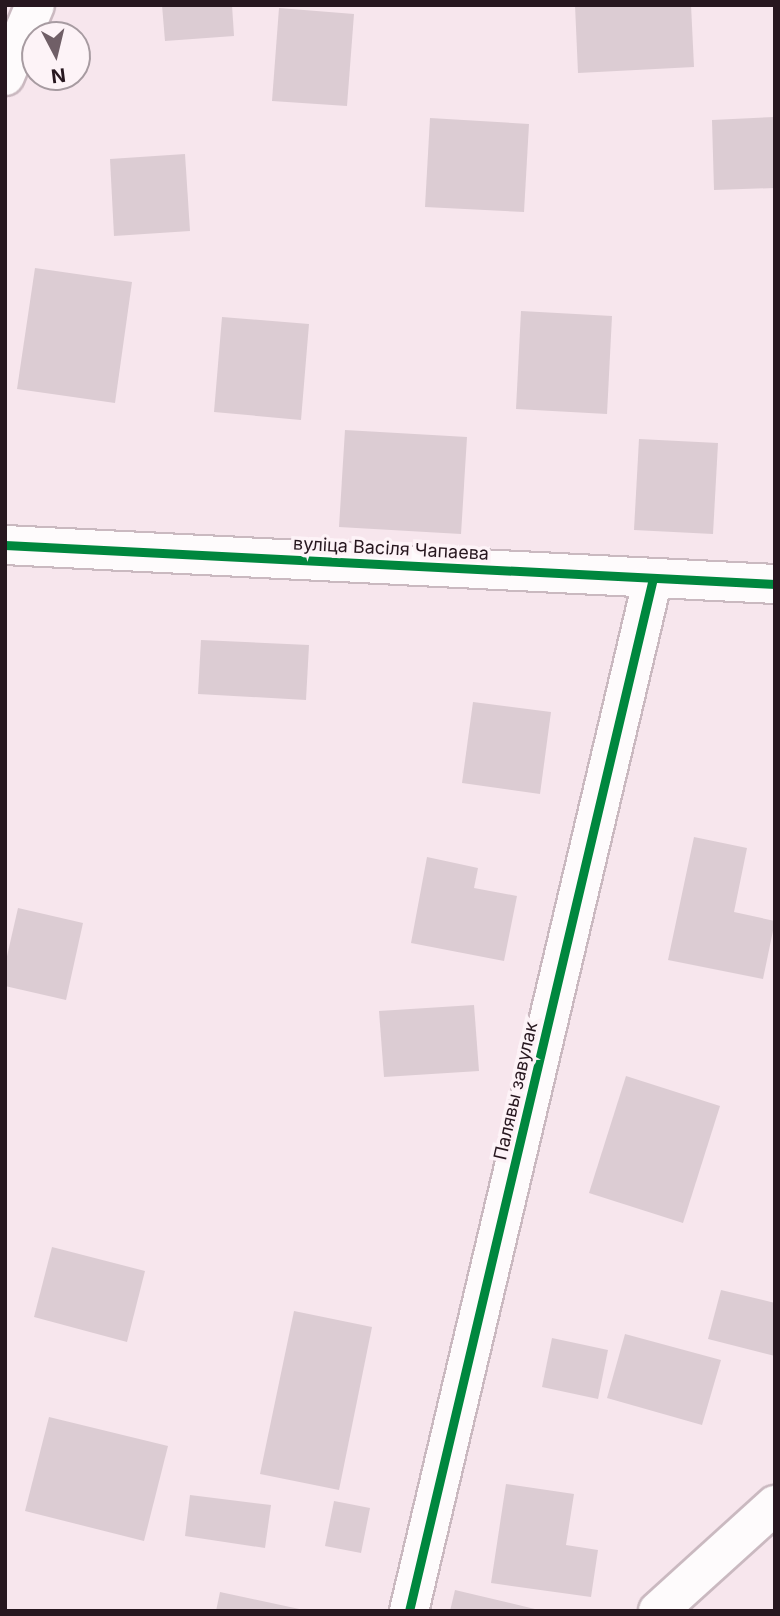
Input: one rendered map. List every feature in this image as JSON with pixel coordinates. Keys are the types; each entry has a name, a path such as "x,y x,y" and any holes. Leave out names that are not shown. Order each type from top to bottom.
{"street":[{"path":"5,76 34,5"},
{"name":"вуліца Васіля Чапаева","path":"5,545 775,584"},
{"name":"Палявы завулак","path":"409,1611 653,578"},
{"path":"658,1611 775,1505"}],"building":[{"path":"162,5 232,5 234,36 165,41"},
{"path":"575,5 691,5 694,67 578,73"},
{"path":"279,8 354,14 347,106 272,101"},
{"path":"775,117 775,188 714,190 712,120"},
{"path":"430,118 529,124 524,212 425,207"},
{"path":"185,154 190,231 114,236 110,159"},
{"path":"35,268 132,282 115,403 17,389"},
{"path":"521,311 612,316 607,414 516,409"},
{"path":"222,317 309,324 301,420 214,412"},
{"path":"345,430 467,437 461,534 339,527"},
{"path":"639,439 718,443 713,534 634,530"},
{"path":"201,640 309,645 306,700 198,694"},
{"path":"473,702 551,712 540,794 462,783"},
{"path":"694,837 747,848 734,912 775,921 763,979 668,960"},
{"path":"427,857 478,868 474,888 517,896 504,961 411,943"},
{"path":"18,908 83,923 66,1000 5,986 5,965"},
{"path":"474,1005 479,1071 384,1077 379,1011"},
{"path":"626,1076 720,1106 683,1223 589,1193"},
{"path":"52,1247 145,1271 127,1342 34,1317"},
{"path":"721,1290 775,1303 775,1356 708,1339"},
{"path":"294,1311 372,1327 339,1490 260,1474"},
{"path":"625,1334 721,1360 702,1425 607,1398"},
{"path":"552,1338 608,1350 598,1399 542,1387"},
{"path":"49,1417 168,1446 144,1541 25,1511"},
{"path":"506,1484 574,1494 566,1545 598,1550 591,1597 491,1583"},
{"path":"190,1495 271,1505 265,1548 185,1536"},
{"path":"334,1501 370,1508 361,1553 325,1546"},
{"path":"455,1590 539,1610 539,1611 450,1611"},
{"path":"220,1592 304,1610 304,1611 216,1611"}],"cycle path":[{"path":"5,545 775,584"},
{"path":"409,1611 653,578"}]}
